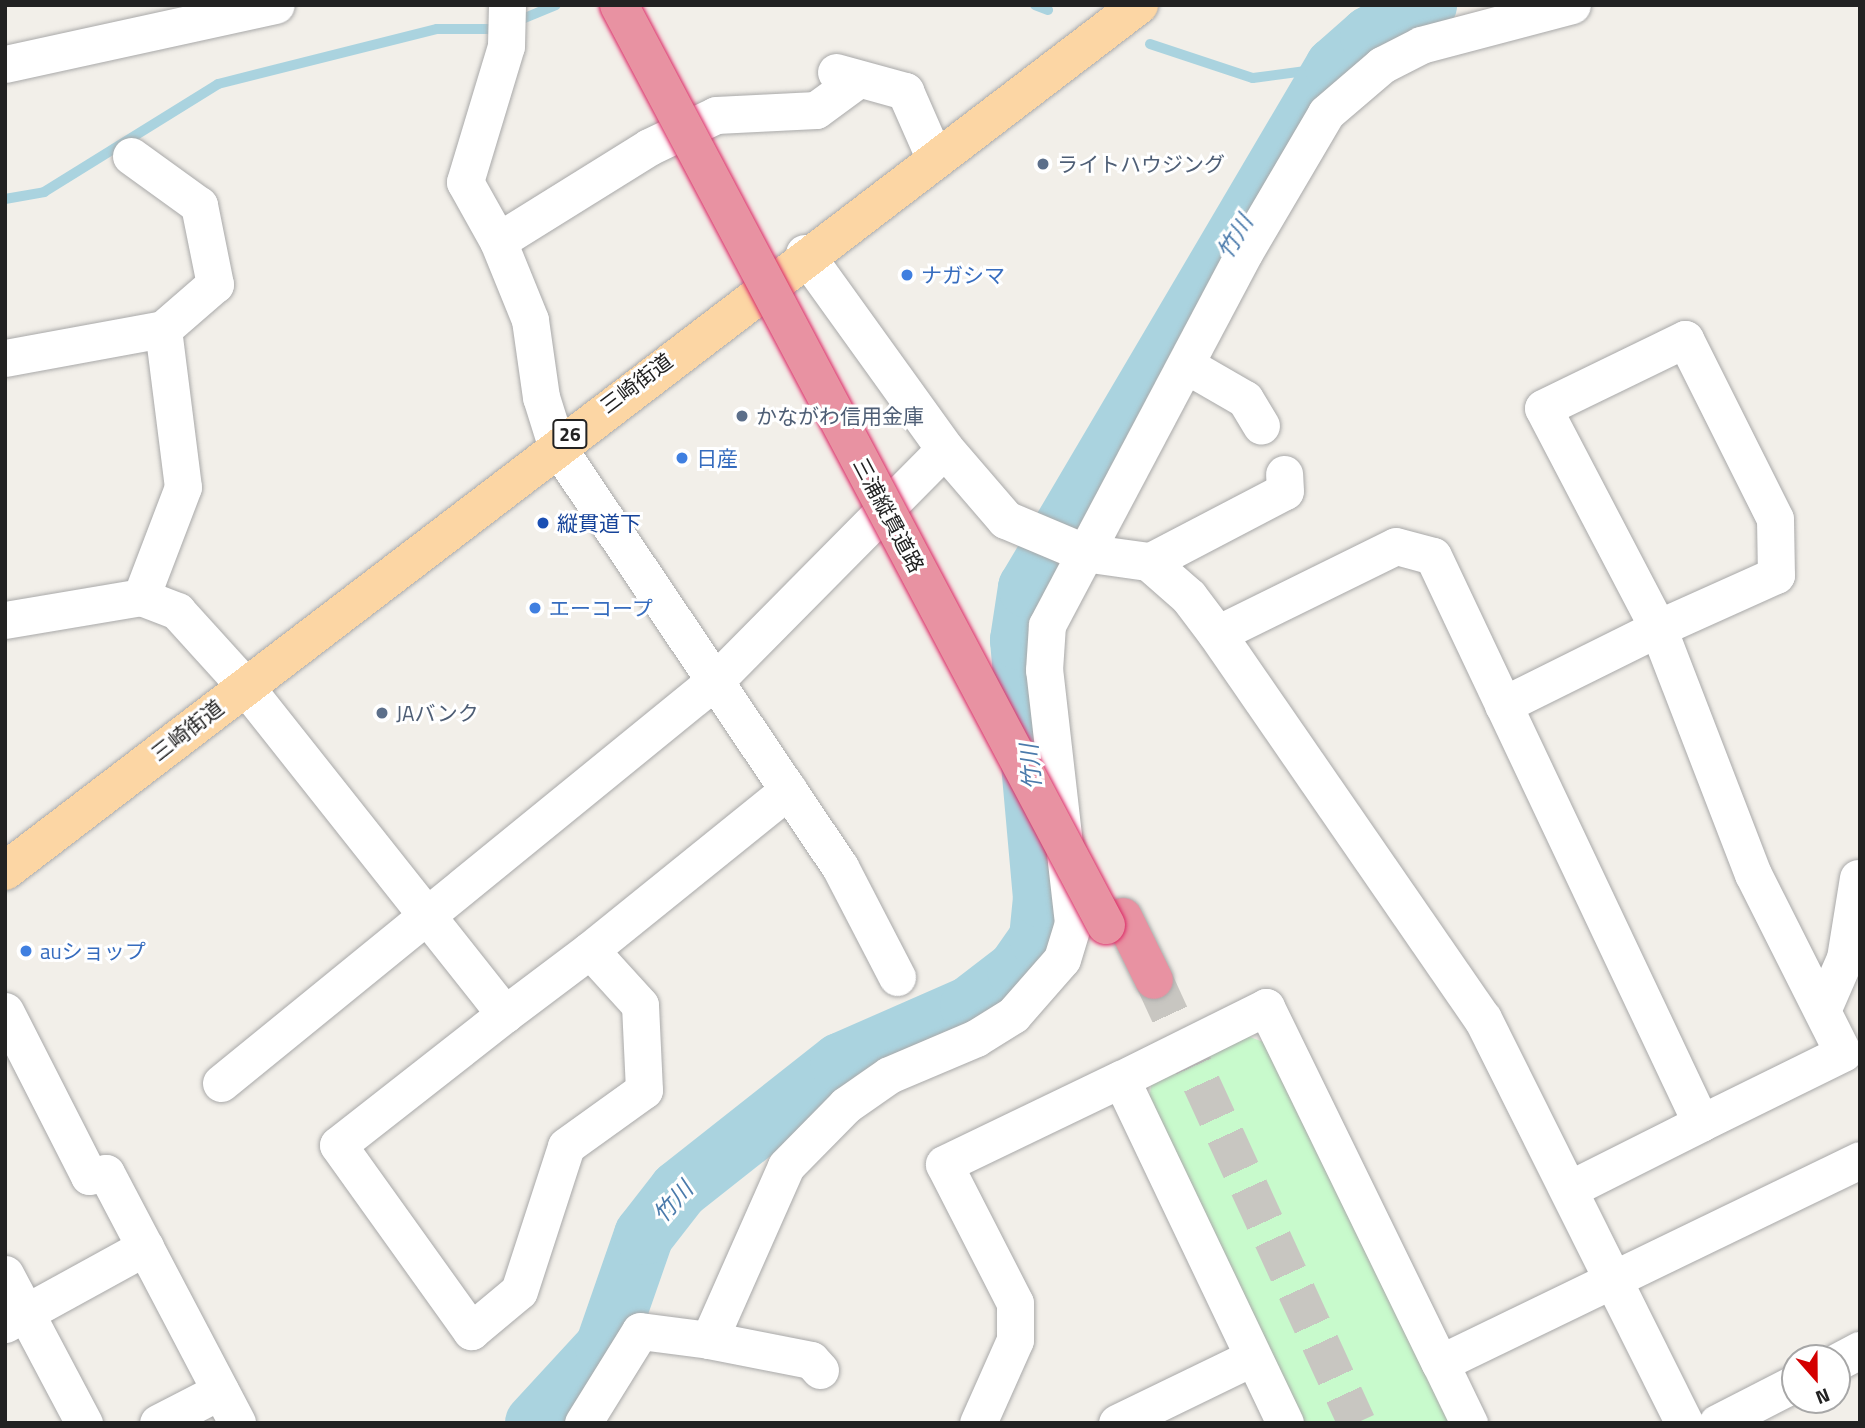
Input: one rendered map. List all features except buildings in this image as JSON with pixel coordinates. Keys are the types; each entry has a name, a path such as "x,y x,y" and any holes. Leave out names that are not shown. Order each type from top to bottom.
{"highway":[{"name":"三浦縦貫道路","path":"619,5 1115,921"},
{"name":"三浦縦貫道路","path":"640,5 1146,984"}],"main road":[{"name":"三崎街道","path":"5,871 805,254 1139,5"}],"street":[{"path":"5,64 173,16 276,5"},
{"path":"507,5 506,46 466,182 498,241 530,320 541,397 556,445 717,679 840,867 897,977"},
{"path":"709,1340 786,1166 846,1105 889,1075 976,1038 1013,1015 1062,959 1073,923 1044,670 1047,625 1186,365 1326,113 1382,65 1422,45 1572,5"},
{"path":"498,241 649,147 716,115 817,110 846,76 905,91 934,157"},
{"path":"5,358 163,329 215,284 200,205 131,156"},
{"path":"805,254 945,449 1006,520 1084,553 1149,562 1189,597 1217,634 1483,1018 1684,1423"},
{"path":"141,597 183,487 163,329"},
{"path":"1503,705 1658,628 1776,575 1775,519 1685,339 1543,408 1658,628 1753,874 1824,1006 1843,1054 1570,1189"},
{"path":"1186,365 1245,399 1261,426"},
{"path":"221,1083 431,918 717,679 945,449"},
{"path":"1149,562 1285,491 1284,474"},
{"path":"1217,634 1396,545 1433,556 1701,1123"},
{"path":"5,620 141,597 177,611 244,685 505,1014"},
{"path":"590,950 640,1005 645,1090 566,1146 519,1291 471,1331 338,1145 590,950 788,790"},
{"path":"1824,1006 1845,958 1858,878"},
{"path":"978,1423 1015,1340 1015,1303 944,1164 1265,1007 1469,1423"},
{"path":"5,1011 89,1176 106,1173 237,1423"},
{"path":"1121,1079 1285,1423"},
{"path":"1440,1363 1860,1160"},
{"path":"15,1318 145,1247"},
{"path":"5,1275 15,1318 85,1423"},
{"path":"583,1423 640,1331 709,1340 811,1360 820,1370"},
{"path":"1117,1423 1253,1357"},
{"path":"1717,1423 1781,1390"},
{"path":"158,1423 220,1391"}],"green space":[{"path":"1242,1034 1266,1043 1451,1423 1304,1423 1149,1100 1152,1080"}],"waterway":[{"path":"515,22 556,5"},
{"path":"1035,5 1048,10"},
{"name":"竹川","path":"535,1423 605,1347 644,1235 679,1190 840,1063 970,1006 1017,970 1039,938 1043,898 1020,640 1028,588 1335,67 1370,36 1427,5"},
{"path":"5,199 44,192 218,84 437,29 498,29"},
{"path":"1150,44 1253,78 1335,67"}],"tunnel":[{"path":"1154,980 1357,1423"}],"place":[{"name":"ライトハウジング","path":"1043,164"},
{"name":"ナガシマ","path":"907,275"},
{"name":"かながわ信用金庫","path":"742,416"},
{"name":"日産","path":"682,458"},
{"name":"縦貫道下","path":"543,523"},
{"name":"エーコープ","path":"535,608"},
{"name":"JAバンク","path":"382,713"},
{"name":"auショップ","path":"26,951"}]}
